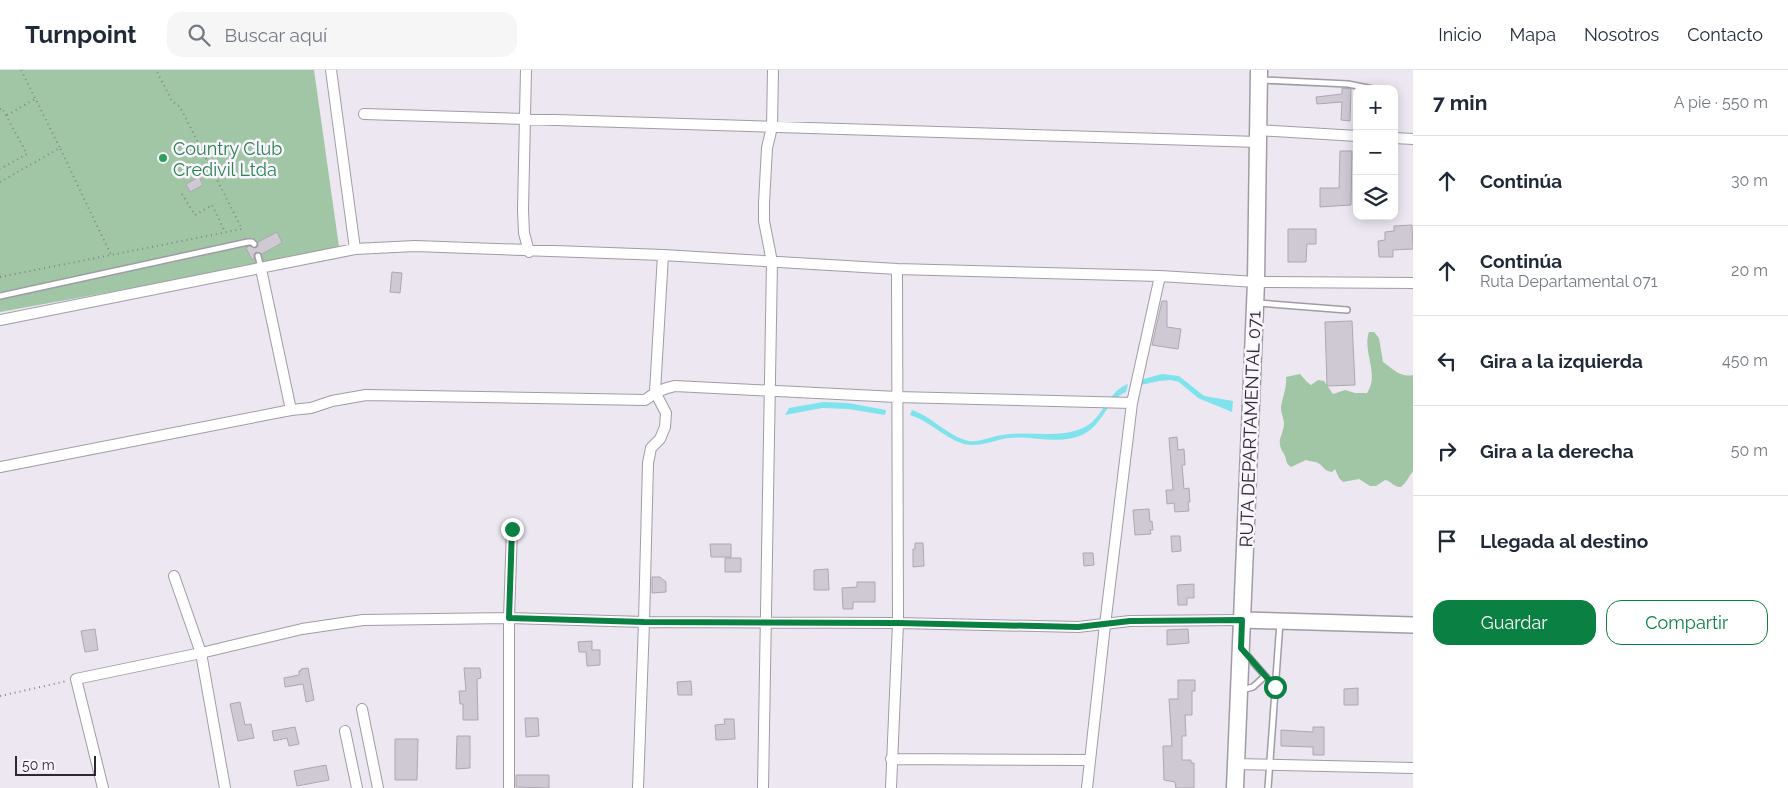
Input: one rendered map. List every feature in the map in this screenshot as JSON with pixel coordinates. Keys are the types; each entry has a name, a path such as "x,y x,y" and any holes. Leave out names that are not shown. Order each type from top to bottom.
{"main road":[{"name":"RUTA DEPARTAMENTAL 071","path":"1235,788 1256,282 1259,75"}],"street":[{"path":"331,70 355,248"},
{"path":"526,70 524,233 529,252"},
{"path":"763,788 772,262 764,221 764,203 768,148 772,127 773,70"},
{"path":"364,114 772,127 1353,136"},
{"path":"1398,138 1413,138"},
{"path":"0,320 261,269 355,248 414,246 663,256 897,269 1160,276 1256,282 1413,282"},
{"path":"638,788 648,463 651,448 660,439 665,428 666,413 654,392 663,256"},
{"path":"261,269 291,410"},
{"path":"891,788 898,623 897,269"},
{"path":"1087,788 1132,403 1160,276"},
{"path":"0,467 291,410 311,408 332,401 366,395 504,396 631,401 645,400 654,392 666,387 675,386 897,397 1132,403"},
{"path":"509,788 509,618 512,529"},
{"path":"174,576 201,653 225,788"},
{"path":"103,788 76,679 201,653 302,629 363,620 509,618 644,622 898,623 1078,627 1130,621 1242,620 1413,625"},
{"path":"362,709 378,788"},
{"path":"345,731 356,788"},
{"path":"891,759 1090,760"},
{"path":"1235,764 1413,768"}],"lane":[{"path":"1259,75 1353,85"},
{"path":"0,296 248,242 254,244"},
{"path":"258,256 261,269"},
{"path":"1255,302 1347,310"},
{"path":"1268,788 1280,621"},
{"path":"1241,648 1275,687"},
{"path":"1239,691 1253,687 1266,676"}],"path":[{"path":"21,70 112,256"},
{"path":"0,278 242,230 180,107 172,101 156,70"},
{"path":"6,116 35,99"},
{"path":"0,109 2,108 27,154 0,169"},
{"path":"0,182 60,148"},
{"path":"182,194 195,215 212,205 225,232"},
{"path":"0,696 76,679"}],"green space":[{"name":"Country Club Credivil Ltda","path":"0,70 314,70 339,247 237,269 0,312"},
{"path":"1369,332 1374,332 1379,338 1383,362 1401,374 1413,375 1413,471 1401,487 1385,480 1376,486 1370,486 1359,479 1343,482 1335,469 1332,472 1317,462 1306,460 1291,467 1280,445 1284,424 1281,408 1286,377 1300,374 1311,385 1318,380 1324,381 1333,394 1345,390 1355,393 1367,393 1371,386 1372,378 1367,340"}],"water":[{"path":"1162,374 1179,376 1204,396 1233,401 1232,412 1198,398 1179,382 1171,380 1141,385 1140,380"},
{"path":"1128,384 1126,392 1114,400 1096,425 1084,434 1066,439 1017,437 969,445 943,434 924,421 910,415 912,410 920,413 961,439 969,441 1012,434 1065,433 1075,431 1091,423 1115,392"},
{"path":"823,402 848,403 886,410 885,415 848,409 822,408 785,415 789,408"}],"building":[{"path":"1342,88 1351,89 1350,121 1341,120 1342,102 1317,104 1316,97 1342,94"},
{"path":"1340,151 1352,151 1351,205 1320,207 1320,188 1339,188"},
{"path":"199,177 203,185 190,192 186,184"},
{"path":"1412,225 1413,249 1393,250 1393,257 1379,257 1378,241 1385,240 1385,232 1394,231 1394,226"},
{"path":"1288,229 1316,229 1316,244 1307,244 1306,262 1288,262"},
{"path":"277,232 282,243 262,254 256,252 252,260 246,248 249,246 256,248 258,242"},
{"path":"392,272 402,273 400,293 390,292"},
{"path":"1162,301 1167,301 1167,327 1181,329 1178,349 1152,345"},
{"path":"1352,321 1355,385 1327,386 1325,322"},
{"path":"1177,437 1178,450 1184,449 1185,465 1182,465 1184,489 1189,488 1190,502 1188,502 1189,511 1175,512 1174,503 1167,504 1166,490 1173,490 1169,438"},
{"path":"1149,509 1153,530 1150,530 1151,534 1135,535 1133,510"},
{"path":"1171,536 1180,536 1181,551 1172,552"},
{"path":"915,543 923,543 924,566 913,567"},
{"path":"710,544 731,544 731,557 711,557"},
{"path":"1083,553 1093,553 1094,565 1084,566"},
{"path":"725,558 741,558 741,572 725,572"},
{"path":"828,569 829,590 814,590 814,570"},
{"path":"652,577 660,577 666,582 666,592 652,593"},
{"path":"857,582 875,582 875,602 853,602 853,609 843,609 842,588 857,587"},
{"path":"1194,584 1194,598 1187,598 1187,605 1178,605 1177,585"},
{"path":"95,629 98,650 85,652 81,631"},
{"path":"1188,629 1189,643 1167,645 1167,630"},
{"path":"592,641 592,650 600,650 600,665 587,666 586,652 579,652 578,642"},
{"path":"308,668 314,700 306,702 303,684 285,687 284,678 299,675 301,669"},
{"path":"464,668 480,668 481,678 477,679 478,720 463,720 463,704 460,704 459,691 466,691"},
{"path":"1178,680 1195,680 1195,691 1192,691 1192,715 1185,715 1186,736 1182,736 1182,760 1191,760 1191,763 1194,763 1194,788 1176,788 1175,782 1164,780 1163,746 1172,746 1169,699 1178,699"},
{"path":"691,681 692,695 678,695 677,682"},
{"path":"1358,688 1358,705 1344,705 1344,689"},
{"path":"240,702 245,725 251,724 254,738 238,741 230,704"},
{"path":"525,718 538,718 539,736 526,737"},
{"path":"724,719 734,719 735,739 716,740 715,725 725,724"},
{"path":"295,727 299,744 289,746 287,738 274,741 272,731"},
{"path":"1313,727 1324,727 1324,755 1313,755 1313,747 1281,746 1281,730 1313,732"},
{"path":"457,736 470,736 470,768 456,769"},
{"path":"395,739 418,739 417,780 395,780"},
{"path":"326,765 329,780 297,786 294,771"},
{"path":"516,775 549,775 549,788 516,787"}],"place":[{"name":"Country Club Credivil Ltda","path":"163,158"}],"route":[{"path":"512,529 509,618 644,622 898,623 1028,627 1078,627 1130,621 1242,620 1241,648 1275,687"}]}
